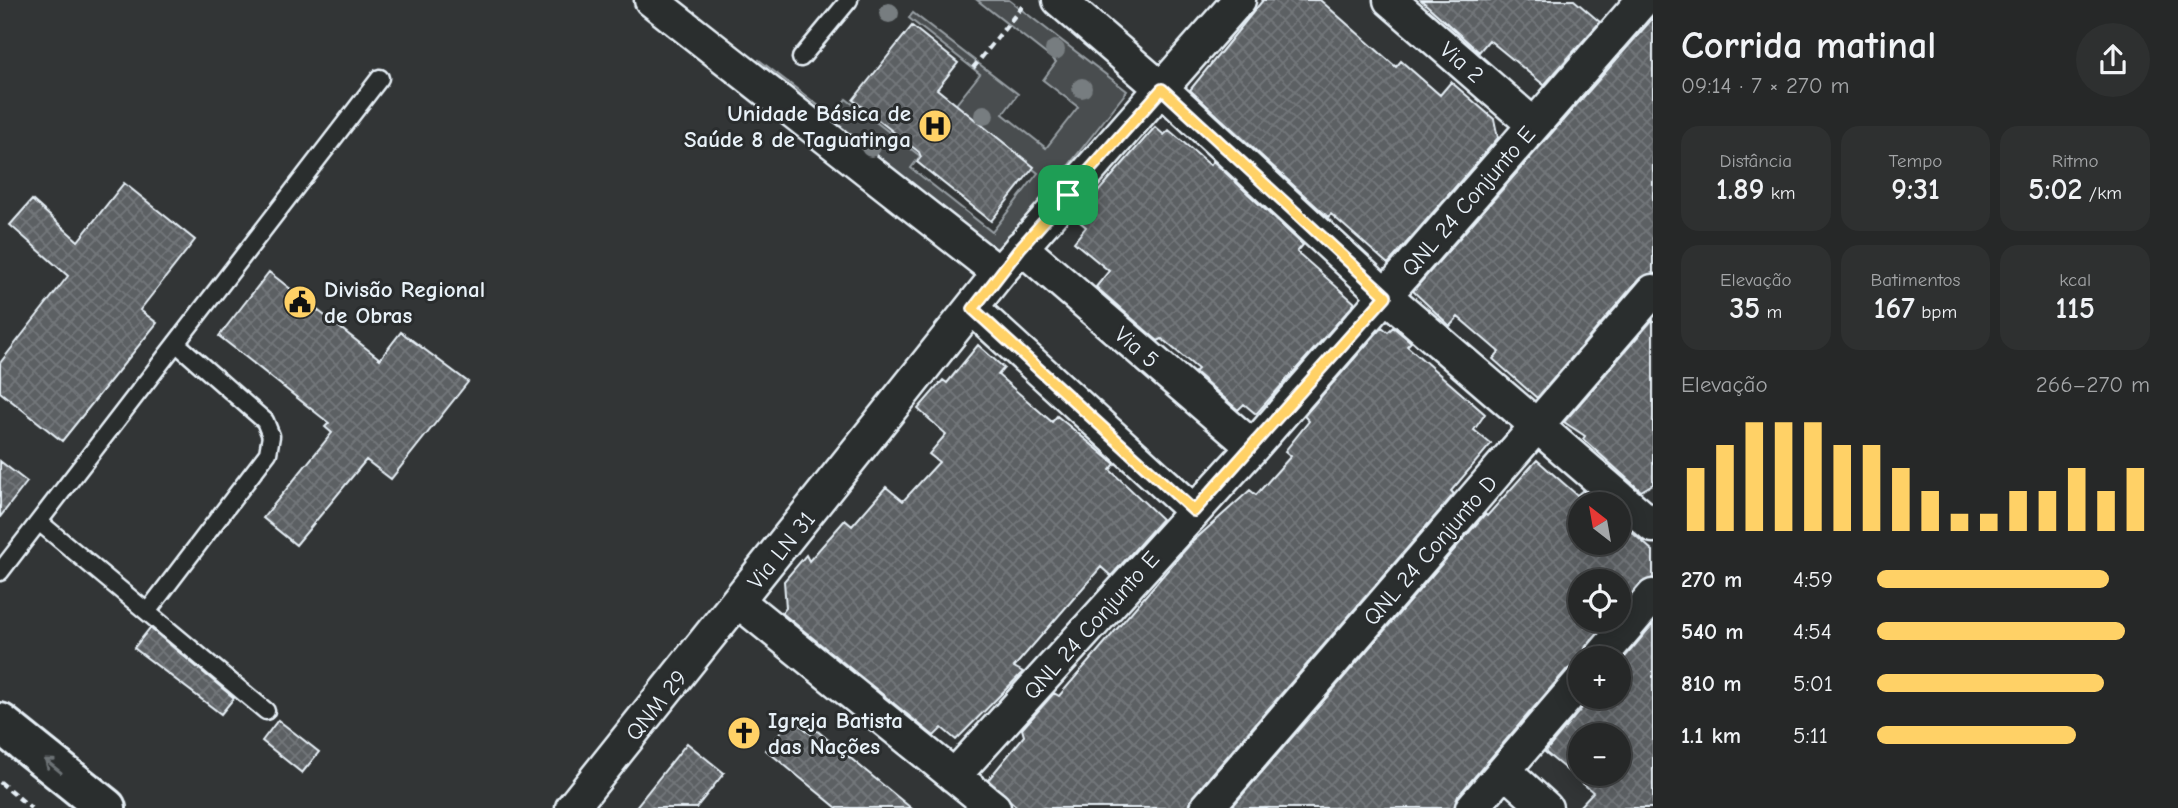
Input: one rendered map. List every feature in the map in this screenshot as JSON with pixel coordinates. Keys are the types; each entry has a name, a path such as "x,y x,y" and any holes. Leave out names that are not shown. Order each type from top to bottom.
{"main road":[{"path":"0,723 106,808"}],"street":[{"path":"651,0 999,274"},
{"path":"1059,0 1162,89 1386,296 1653,526"},
{"name":"Via LN 31","path":"994,808 739,602 1021,247 1239,0"},
{"name":"Via 2","path":"1390,0 1534,124"},
{"name":"QNL 24 Conjunto E","path":"954,776 1253,447 1643,0"},
{"name":"Via 5","path":"1021,247 1253,447"},
{"name":"QNL 24 Conjunto D","path":"1207,808 1653,292"},
{"path":"973,309 1194,511"},
{"path":"1610,646 1653,596"},
{"name":"QNM 29","path":"572,808 739,602"},
{"path":"1472,808 1568,696"},
{"path":"1505,771 1546,808"}],"lane":[{"path":"801,58 849,0"},
{"path":"0,572 380,78"},
{"path":"147,612 268,453 271,436 265,422 176,343"},
{"path":"39,522 267,711"}],"path":[{"path":"973,68 1026,2"},
{"path":"0,782 32,808"}],"shaded area":[{"path":"977,0 1009,0 1127,91 992,263 749,73 759,60 832,116 846,99 920,156 911,168 992,232 1038,173 954,107 980,74 909,18 913,13 1018,94 1003,114 1046,148 1078,107 1043,80 1056,62"}],"building":[{"path":"1263,0 1320,0 1396,67 1401,61 1440,95 1451,82 1494,119 1498,138 1388,264 1331,214 1328,217 1190,90"},
{"path":"1421,0 1574,0 1600,22 1544,85 1489,40 1479,52"},
{"path":"1653,18 1653,273 1639,279 1537,398 1493,359 1499,352 1458,317 1450,326 1413,291"},
{"name":"Unidade Básica de Saúde 8 de Taguatinga","path":"912,26 958,63 937,89 1034,167 991,221 917,162 921,157 919,152 853,100"},
{"path":"1155,127 1164,135 1169,130 1210,165 1213,161 1303,245 1297,252 1355,303 1256,414 1244,404 1238,410 1195,372 1198,369 1162,339 1158,341 1096,287 1109,271 1074,242 1086,227 1075,218"},
{"path":"124,183 195,240 140,310 157,323 62,441 0,392 0,363 68,276 10,225 32,200 78,241"},
{"path":"269,272 380,359 401,332 468,382 391,479 366,460 296,545 263,518 332,433 325,427 329,423 219,336"},
{"path":"1653,319 1653,484 1641,491 1583,439 1585,436 1564,422"},
{"path":"1382,327 1388,332 1393,327 1411,342 1407,346 1485,414 1474,430 1491,444 1451,491 1454,494 1193,796 1189,808 1018,808 988,780 1024,736 1022,729 1054,693 1059,696 1191,543 1250,490 1256,495 1291,456 1285,451 1309,421 1304,416"},
{"path":"978,345 1004,368 998,375 1052,422 1057,416 1115,464 1110,470 1162,519 1111,576 1101,567 1014,667 1023,672 956,740 942,728 934,736 782,613 786,608 784,581 806,555 809,561 845,520 852,526 886,487 903,501 939,462 929,454 946,434 918,409 943,380 947,383"},
{"path":"1537,460 1574,492 1568,492 1568,555 1631,555 1631,532 1653,551 1653,578 1640,584 1631,594 1631,569 1568,569 1568,632 1598,632 1586,646 1568,646 1568,669 1458,796 1454,808 1231,808 1485,514 1487,516"},
{"path":"0,461 27,482 0,517"},
{"path":"1653,624 1653,808 1578,808 1593,792 1586,786 1631,786 1631,723 1569,723 1581,709 1631,709 1631,650"},
{"path":"150,628 234,698 221,714 134,648"},
{"path":"792,718 811,734 815,729 911,808 837,808 766,750"},
{"path":"278,720 319,752 302,773 262,741"},
{"path":"1568,725 1568,771 1545,752"},
{"path":"687,743 724,773 696,808 635,808"}],"place":[{"name":"Unidade Básica de Saúde 8 de Taguatinga","path":"935,126"},
{"name":"Divisão Regional de Obras","path":"300,302"},
{"name":"Igreja Batista das Nações","path":"744,733"}],"route":[{"path":"1162,89 1386,296 1194,511 973,309 1021,247 1068,195 1162,89"}]}
